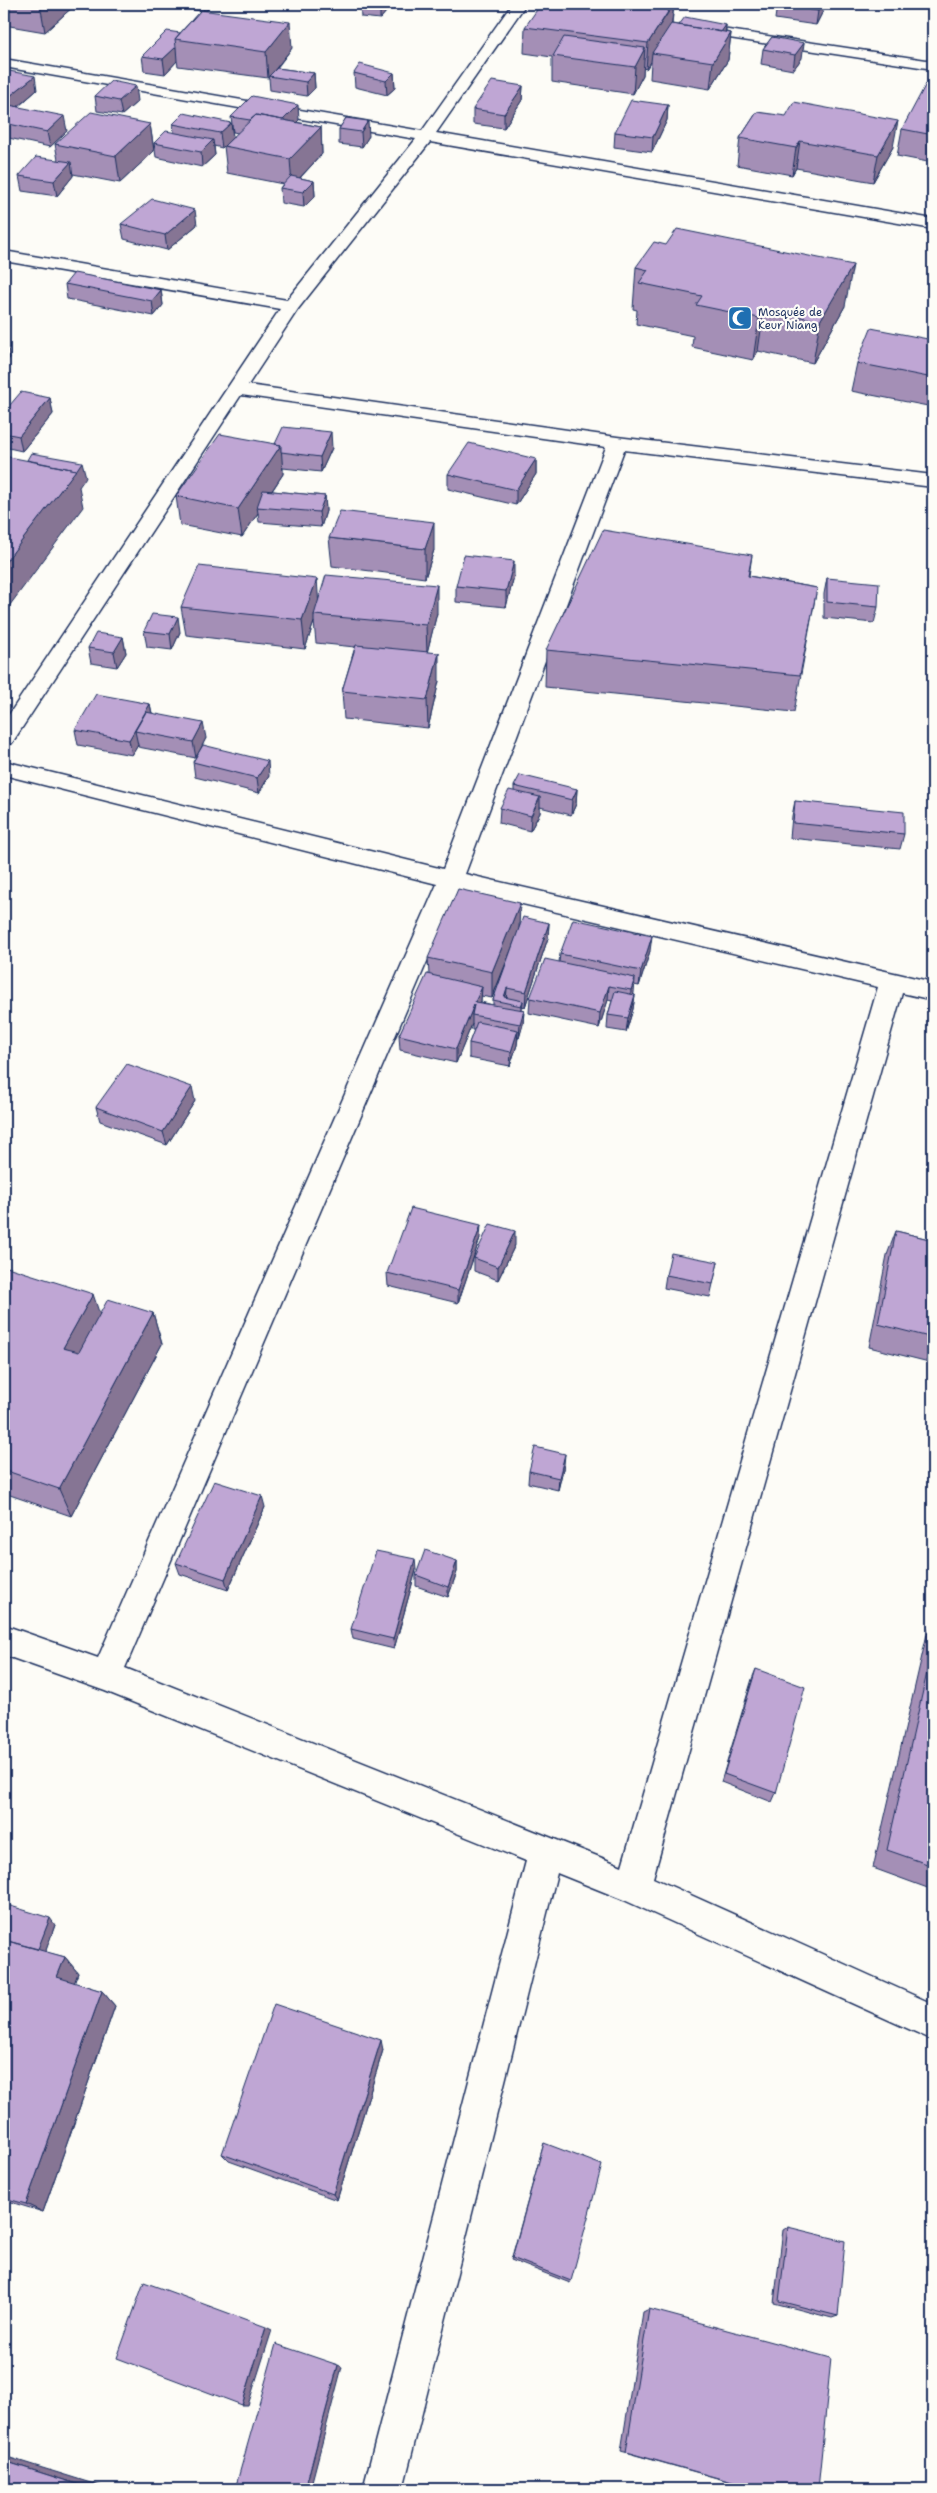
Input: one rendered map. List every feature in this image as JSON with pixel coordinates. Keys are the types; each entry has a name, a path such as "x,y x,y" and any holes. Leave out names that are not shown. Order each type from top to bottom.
{"street":[{"path":"4,738 291,306 528,4"},
{"path":"682,27 933,65"},
{"path":"4,63 933,224"},
{"path":"4,256 291,306"},
{"path":"237,389 617,443 933,481"},
{"path":"106,1676 451,880 617,443"},
{"path":"4,768 451,880 893,980 933,991"},
{"path":"633,1887 893,980"},
{"path":"4,1640 106,1676 633,1887 933,2022"},
{"path":"383,2489 545,1852"}],"building":[{"path":"541,4 673,4 648,43 525,27"},
{"path":"777,4 822,4 818,11"},
{"path":"201,10 290,22 266,52 175,39"},
{"path":"685,17 726,25 721,32 679,25"},
{"path":"671,24 731,33 713,62 652,53"},
{"path":"167,31 180,33 175,39 176,47 163,59 142,56"},
{"path":"564,37 645,48 635,67 553,56"},
{"path":"772,37 804,43 795,55 763,49"},
{"path":"360,64 394,73 386,81 354,73"},
{"path":"277,68 314,73 306,82 269,76"},
{"path":"4,70 35,76 4,100"},
{"path":"111,81 136,86 119,101 95,96"},
{"path":"492,81 523,86 504,114 473,109"},
{"path":"926,84 933,85 933,135 902,129"},
{"path":"252,96 298,105 283,120 256,115 250,120 231,117"},
{"path":"631,100 668,105 653,137 615,132"},
{"path":"794,102 898,121 878,155 800,141 796,148 740,138 757,112 786,116"},
{"path":"4,104 64,116 47,132 4,123"},
{"path":"91,112 150,124 116,156 55,144"},
{"path":"184,113 231,123 220,133 173,124"},
{"path":"256,115 321,127 290,159 224,146"},
{"path":"346,118 368,121 361,132 339,129"},
{"path":"166,131 213,140 201,152 154,143"},
{"path":"36,157 71,162 54,181 19,176"},
{"path":"291,176 314,181 303,192 280,188"},
{"path":"152,199 195,210 165,235 121,224"},
{"path":"677,229 853,265 820,321 764,309 759,318 696,305 702,296 639,283 648,270 636,267 654,242 666,245"},
{"path":"74,273 161,290 152,301 65,284"},
{"path":"871,328 933,340 933,378 857,363"},
{"path":"21,392 50,398 19,436 4,433 4,412"},
{"path":"283,427 331,432 320,457 281,452 281,445 275,444"},
{"path":"220,434 281,445 238,509 176,496"},
{"path":"469,443 536,459 516,490 448,474"},
{"path":"31,453 82,462 76,471 27,460"},
{"path":"4,456 76,470 4,564"},
{"path":"263,490 325,496 319,512 257,507"},
{"path":"340,511 434,522 425,549 329,538"},
{"path":"603,530 752,555 748,576 817,588 800,675 546,650"},
{"path":"464,555 514,561 506,591 456,586"},
{"path":"199,566 317,579 302,620 181,607"},
{"path":"326,575 437,585 426,625 314,615"},
{"path":"827,578 879,583 878,607 827,602"},
{"path":"152,614 178,617 170,634 144,631"},
{"path":"96,633 123,637 114,652 88,648"},
{"path":"356,645 439,653 427,700 342,691"},
{"path":"96,694 150,704 129,740 75,730"},
{"path":"146,712 203,723 193,742 135,731"},
{"path":"203,745 268,761 257,778 193,762"},
{"path":"520,775 577,789 572,800 514,786"},
{"path":"509,790 540,797 531,816 500,808"},
{"path":"795,801 904,812 904,834 793,823"},
{"path":"458,889 520,903 492,972 428,958"},
{"path":"523,917 549,923 526,992 507,988 504,997 523,1001 521,1006 493,1000"},
{"path":"573,919 652,936 641,971 560,954"},
{"path":"545,959 635,978 631,990 609,986 600,1013 530,998"},
{"path":"427,974 482,987 475,1002 524,1010 520,1024 472,1015 474,1005 456,1049 399,1035"},
{"path":"615,991 635,995 628,1018 608,1015"},
{"path":"477,1022 518,1030 511,1052 469,1043"},
{"path":"127,1064 192,1087 163,1132 96,1107"},
{"path":"411,1208 481,1225 458,1290 387,1273"},
{"path":"490,1224 515,1231 498,1267 474,1258"},
{"path":"896,1231 933,1240 933,1338 878,1324"},
{"path":"671,1253 718,1262 713,1284 666,1275"},
{"path":"4,1266 93,1294 63,1348 79,1352 108,1299 153,1313 59,1489 4,1470"},
{"path":"535,1447 565,1454 559,1478 529,1471"},
{"path":"214,1481 262,1496 225,1579 176,1563"},
{"path":"425,1550 457,1561 448,1587 416,1575"},
{"path":"376,1551 415,1559 393,1639 351,1629"},
{"path":"933,1646 933,1866 887,1850"},
{"path":"756,1669 805,1687 776,1793 724,1774"},
{"path":"4,1904 50,1918 38,1949 4,1940"},
{"path":"4,1940 65,1957 57,1977 102,1991 26,2204 4,2198"},
{"path":"274,2004 381,2040 333,2194 222,2154"},
{"path":"544,2143 602,2165 571,2281 512,2258"},
{"path":"788,2227 845,2241 838,2316 779,2301"},
{"path":"144,2282 266,2327 242,2405 117,2358"},
{"path":"649,2309 831,2358 818,2489 757,2489 626,2452"},
{"path":"276,2344 338,2365 305,2489 235,2489"},
{"path":"4,2461 92,2489 4,2489"}],"place":[{"name":"Mosquée de Keur Niang","path":"740,318"}]}
